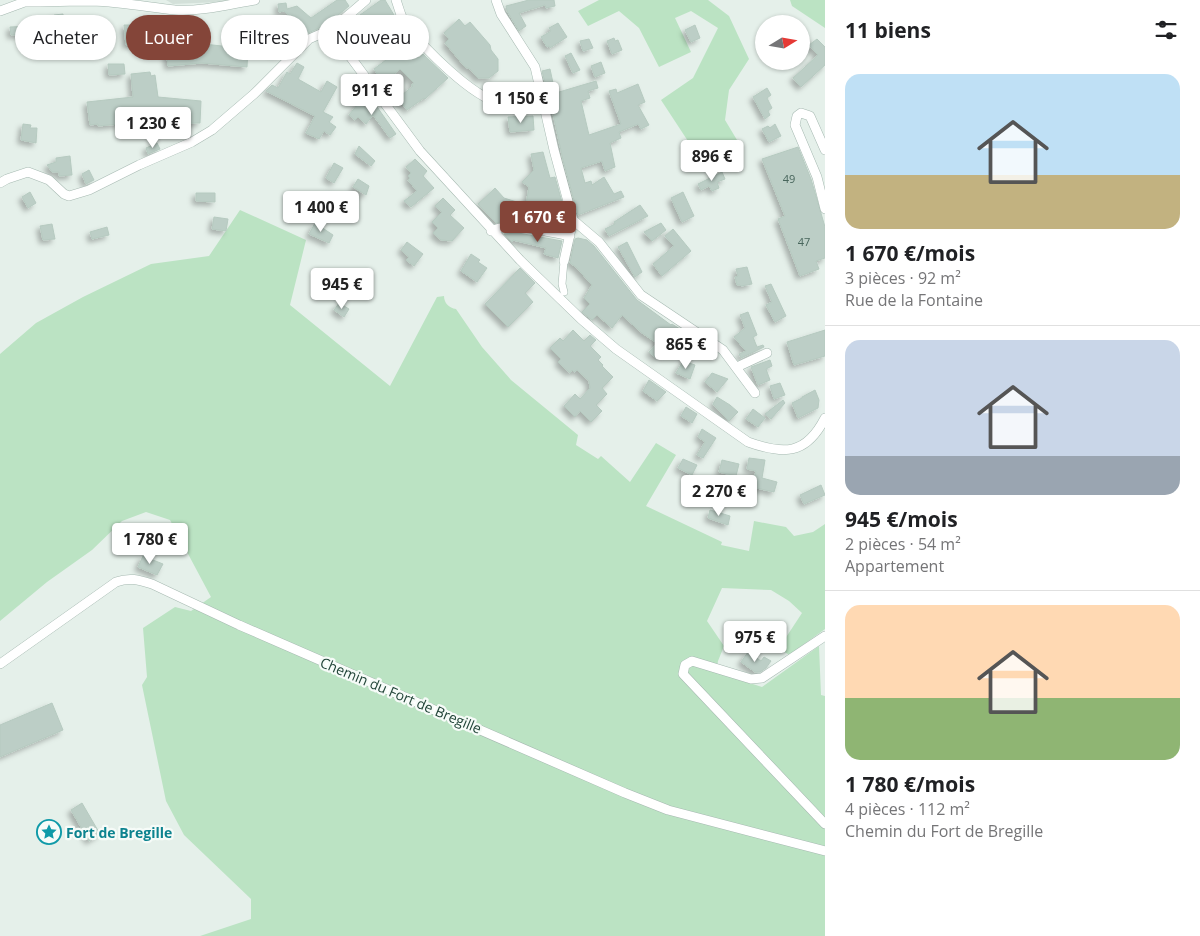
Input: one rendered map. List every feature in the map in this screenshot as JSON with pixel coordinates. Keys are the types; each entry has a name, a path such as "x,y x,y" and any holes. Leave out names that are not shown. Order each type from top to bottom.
{"street":[{"path":"156,0 164,7"},
{"path":"0,11 28,1 93,2 151,8 164,7 176,10 214,7 255,0"},
{"path":"349,15 366,0"},
{"path":"396,0 405,23 423,44 464,84 487,99 502,103 543,101"},
{"path":"496,0 501,14 535,67 554,150 573,220 564,261 562,284 564,292"},
{"path":"0,183 6,179 28,172 49,180 64,194 69,196 89,190 139,164 192,142 212,130 254,94 309,39 318,35"},
{"path":"352,60 420,151 491,231 594,331 616,349 748,442 769,449 785,451 802,445 818,432 825,418"},
{"path":"825,150 810,116 801,113 797,116 795,125 816,177 825,208"},
{"path":"573,220 599,242 641,295 723,350 755,392"},
{"path":"491,231 499,227 532,229 570,236"},
{"path":"737,367 766,353"},
{"name":"Chemin du Fort de Bregille","path":"0,664 116,582 126,578 137,579 625,793 668,810 825,851"},
{"path":"825,636 762,678 751,679 692,660 685,666 682,674 825,824"}],"shaded area":[{"path":"166,0 228,0 173,4"}],"green space":[{"path":"599,0 708,0 729,16 749,59 729,90 725,120 743,150 737,153 726,146 703,164 661,100 693,78 718,28 691,11 675,18 691,52 659,67 639,28 619,11 588,26 578,11"},
{"path":"790,0 825,0 825,28 810,18 810,15 806,15 792,6"},
{"path":"240,210 306,240 290,305 390,386 437,297 444,296 447,305 456,309 482,347 511,380 578,435 576,445 598,459 601,456 630,482 656,443 676,455 646,506 722,542 721,545 749,551 754,521 786,527 794,536 813,532 825,524 825,629 789,655 779,648 802,613 789,601 771,590 722,588 707,621 724,646 716,672 762,687 819,646 821,695 825,696 825,936 200,936 251,919 251,899 184,835 166,801 142,685 147,677 143,628 175,607 191,611 211,597 170,520 146,512 122,521 92,550 47,582 0,621 0,354 36,323 83,297 151,264 209,256"}],"building":[{"path":"337,0 345,0 349,6 338,15 318,15 318,29 308,33 308,15 311,18"},
{"path":"381,0 385,0 394,15 360,15"},
{"path":"529,0 554,0 555,6 546,8 545,5 519,13 526,26 519,31 506,6"},
{"path":"286,3 287,9 297,6 308,15 288,15 284,11 279,12 278,4"},
{"path":"459,19 465,26 470,22 490,45 491,50 498,59 498,71 489,78 478,78 470,69 465,67 445,43 449,39 444,33"},
{"path":"558,23 567,37 550,48 549,46 547,47 541,37 551,31 549,28"},
{"path":"124,25 126,25 126,45"},
{"path":"695,25 700,38 691,42 685,30"},
{"path":"10,27 15,27 15,35 11,35"},
{"path":"614,38 615,41 618,40 622,50 612,54 607,41"},
{"path":"589,39 593,48 583,51 580,41"},
{"path":"817,39 825,47 825,65 801,87 793,78 802,70 810,70 810,62 818,55 810,44"},
{"path":"211,45 221,46 221,60 247,60 247,67 202,63 168,66 167,60 211,60"},
{"path":"571,53 580,70 573,73 565,56"},
{"path":"386,60 429,60 448,78 425,99 407,110 398,98 413,86 411,85 414,83 400,69 383,84 374,69"},
{"path":"601,62 605,73 595,77 591,66"},
{"path":"297,63 304,67 298,79 321,92 327,81 337,87 323,112 333,117 329,122 336,127 330,135 324,131 319,139 306,133 315,116 266,91 272,85 278,88 287,72 290,74"},
{"path":"108,64 124,64 125,74 109,75"},
{"path":"550,69 553,83 546,86 542,71"},
{"path":"150,72 151,76 155,75 158,97 201,101 200,123 188,123 188,125 166,123 166,121 158,120 158,113 143,112 130,113 131,120 119,122 120,124 90,125 87,102 133,97 131,74"},
{"path":"596,81 598,88 588,91 590,98 581,101 589,135 621,124 609,91 616,89 617,93 638,84 645,102 638,105 649,125 641,129 638,124 619,132 621,138 610,143 615,167 605,171 602,161 581,168 585,183 591,181 592,185 604,177 614,194 621,191 624,197 578,215 563,160 549,95"},
{"path":"767,88 771,95 767,98 772,108 768,111 770,115 765,119 753,97"},
{"path":"360,101 368,107 373,101 396,134 390,138 373,115 366,124 358,117 355,120 349,115"},
{"path":"533,116 534,130 510,132 508,117"},
{"path":"23,124 31,125 30,128 37,128 36,143 21,140"},
{"path":"775,124 781,136 769,142 762,129 768,126 770,128"},
{"path":"157,143 160,149 148,154 146,148"},
{"path":"359,146 375,161 371,166 355,154"},
{"path":"798,147 811,179 825,227 825,258 816,261 819,269 800,276 778,219 785,216 762,159"},
{"path":"543,152 550,178 555,177 567,220 565,229 536,222 536,207 526,204 529,187 522,182 534,170 531,154"},
{"path":"70,156 72,175 59,176 59,172 52,172 47,165 56,162 56,158"},
{"path":"415,159 427,171 423,176 434,188 411,207 404,201 417,191 408,180 410,178 408,176 411,173 406,167"},
{"path":"334,163 343,168 334,183 326,178"},
{"path":"89,170 94,180 86,184 82,174"},
{"path":"722,172 725,179 717,182 719,188 712,191 709,186 701,190 698,184"},
{"path":"358,179 369,186 366,195 353,187"},
{"path":"495,188 504,198 520,203 517,218 507,215 505,221 496,223 478,204"},
{"path":"30,192 36,203 28,208 22,197"},
{"path":"683,192 694,216 682,222 671,198"},
{"path":"196,193 215,193 215,202 196,201"},
{"path":"443,198 455,210 450,215 464,228 452,241 441,240 433,233 438,228 432,222 442,212 435,206"},
{"path":"640,205 648,216 609,236 605,229 615,224 614,222"},
{"path":"214,217 228,219 226,231 212,229"},
{"path":"315,223 333,235 329,243 309,234"},
{"path":"661,223 666,230 652,241 644,232"},
{"path":"52,224 55,239 43,240 40,226"},
{"path":"107,227 109,235 92,239 90,232"},
{"path":"673,229 691,251 662,276 653,264 674,246 665,236"},
{"path":"518,233 562,241 558,258 544,254 546,248 513,240 512,242 504,234"},
{"path":"575,239 587,240 594,246 637,300 671,325 683,331 673,345 671,343 657,359 649,352 657,343 642,333 622,315 612,328 597,315 592,320 582,312 590,304 584,298 592,285 570,263"},
{"path":"407,242 423,254 414,266 406,260 409,257 401,250"},
{"path":"627,242 642,272 635,277 618,247"},
{"path":"471,254 487,268 477,282 461,271"},
{"path":"747,267 752,284 737,285 735,277 738,276 736,269"},
{"path":"520,268 535,283 525,293 533,302 508,327 485,304"},
{"path":"771,284 786,316 775,322 766,305 772,302 765,286"},
{"path":"339,303 349,309 344,317 334,310"},
{"path":"748,312 757,335 753,337 757,347 763,345 764,347 741,358 739,354 746,351 734,337 745,328 740,315"},
{"path":"573,330 584,341 590,335 596,340 590,346 601,357 598,360 602,366 613,377 602,388 607,394 596,405 602,411 591,422 580,411 575,417 564,406 575,394 580,399 590,388 589,381 577,370 574,372 572,370 570,373 558,362 561,359 550,348 560,338 563,341"},
{"path":"825,330 825,356 794,365 787,342"},
{"path":"770,360 772,366 766,369 770,380 758,385 751,367"},
{"path":"683,361 695,365 690,379 676,373"},
{"path":"712,373 728,379 717,392 705,382"},
{"path":"649,380 666,392 657,401 643,391"},
{"path":"780,383 785,395 774,399 770,386"},
{"path":"815,390 819,400 818,408 798,418 792,403"},
{"path":"717,397 738,412 729,421 713,404"},
{"path":"783,400 785,403 771,419 765,414"},
{"path":"686,407 697,414 692,423 681,416"},
{"path":"753,409 765,418 758,427 746,419"},
{"path":"702,429 716,438 703,458 697,455 705,442 698,437"},
{"path":"749,458 765,460 762,478 777,482 774,492 752,487 756,471 747,469"},
{"path":"683,459 697,465 692,475 678,468"},
{"path":"722,460 739,464 736,476 719,472"},
{"path":"821,485 825,495 804,504 800,495"},
{"path":"710,510 730,516 728,525 708,518"},
{"path":"143,556 163,564 157,575 138,567"},
{"path":"755,624 777,625 777,634 755,634"},
{"path":"748,652 761,661 764,657 771,661 766,668 760,672 755,672 741,662"},
{"path":"52,703 63,730 0,757 0,725"},
{"path":"82,803 100,834 89,841 71,810"}],"place":[{"name":"Fort de Bregille","path":"49,832"}]}
